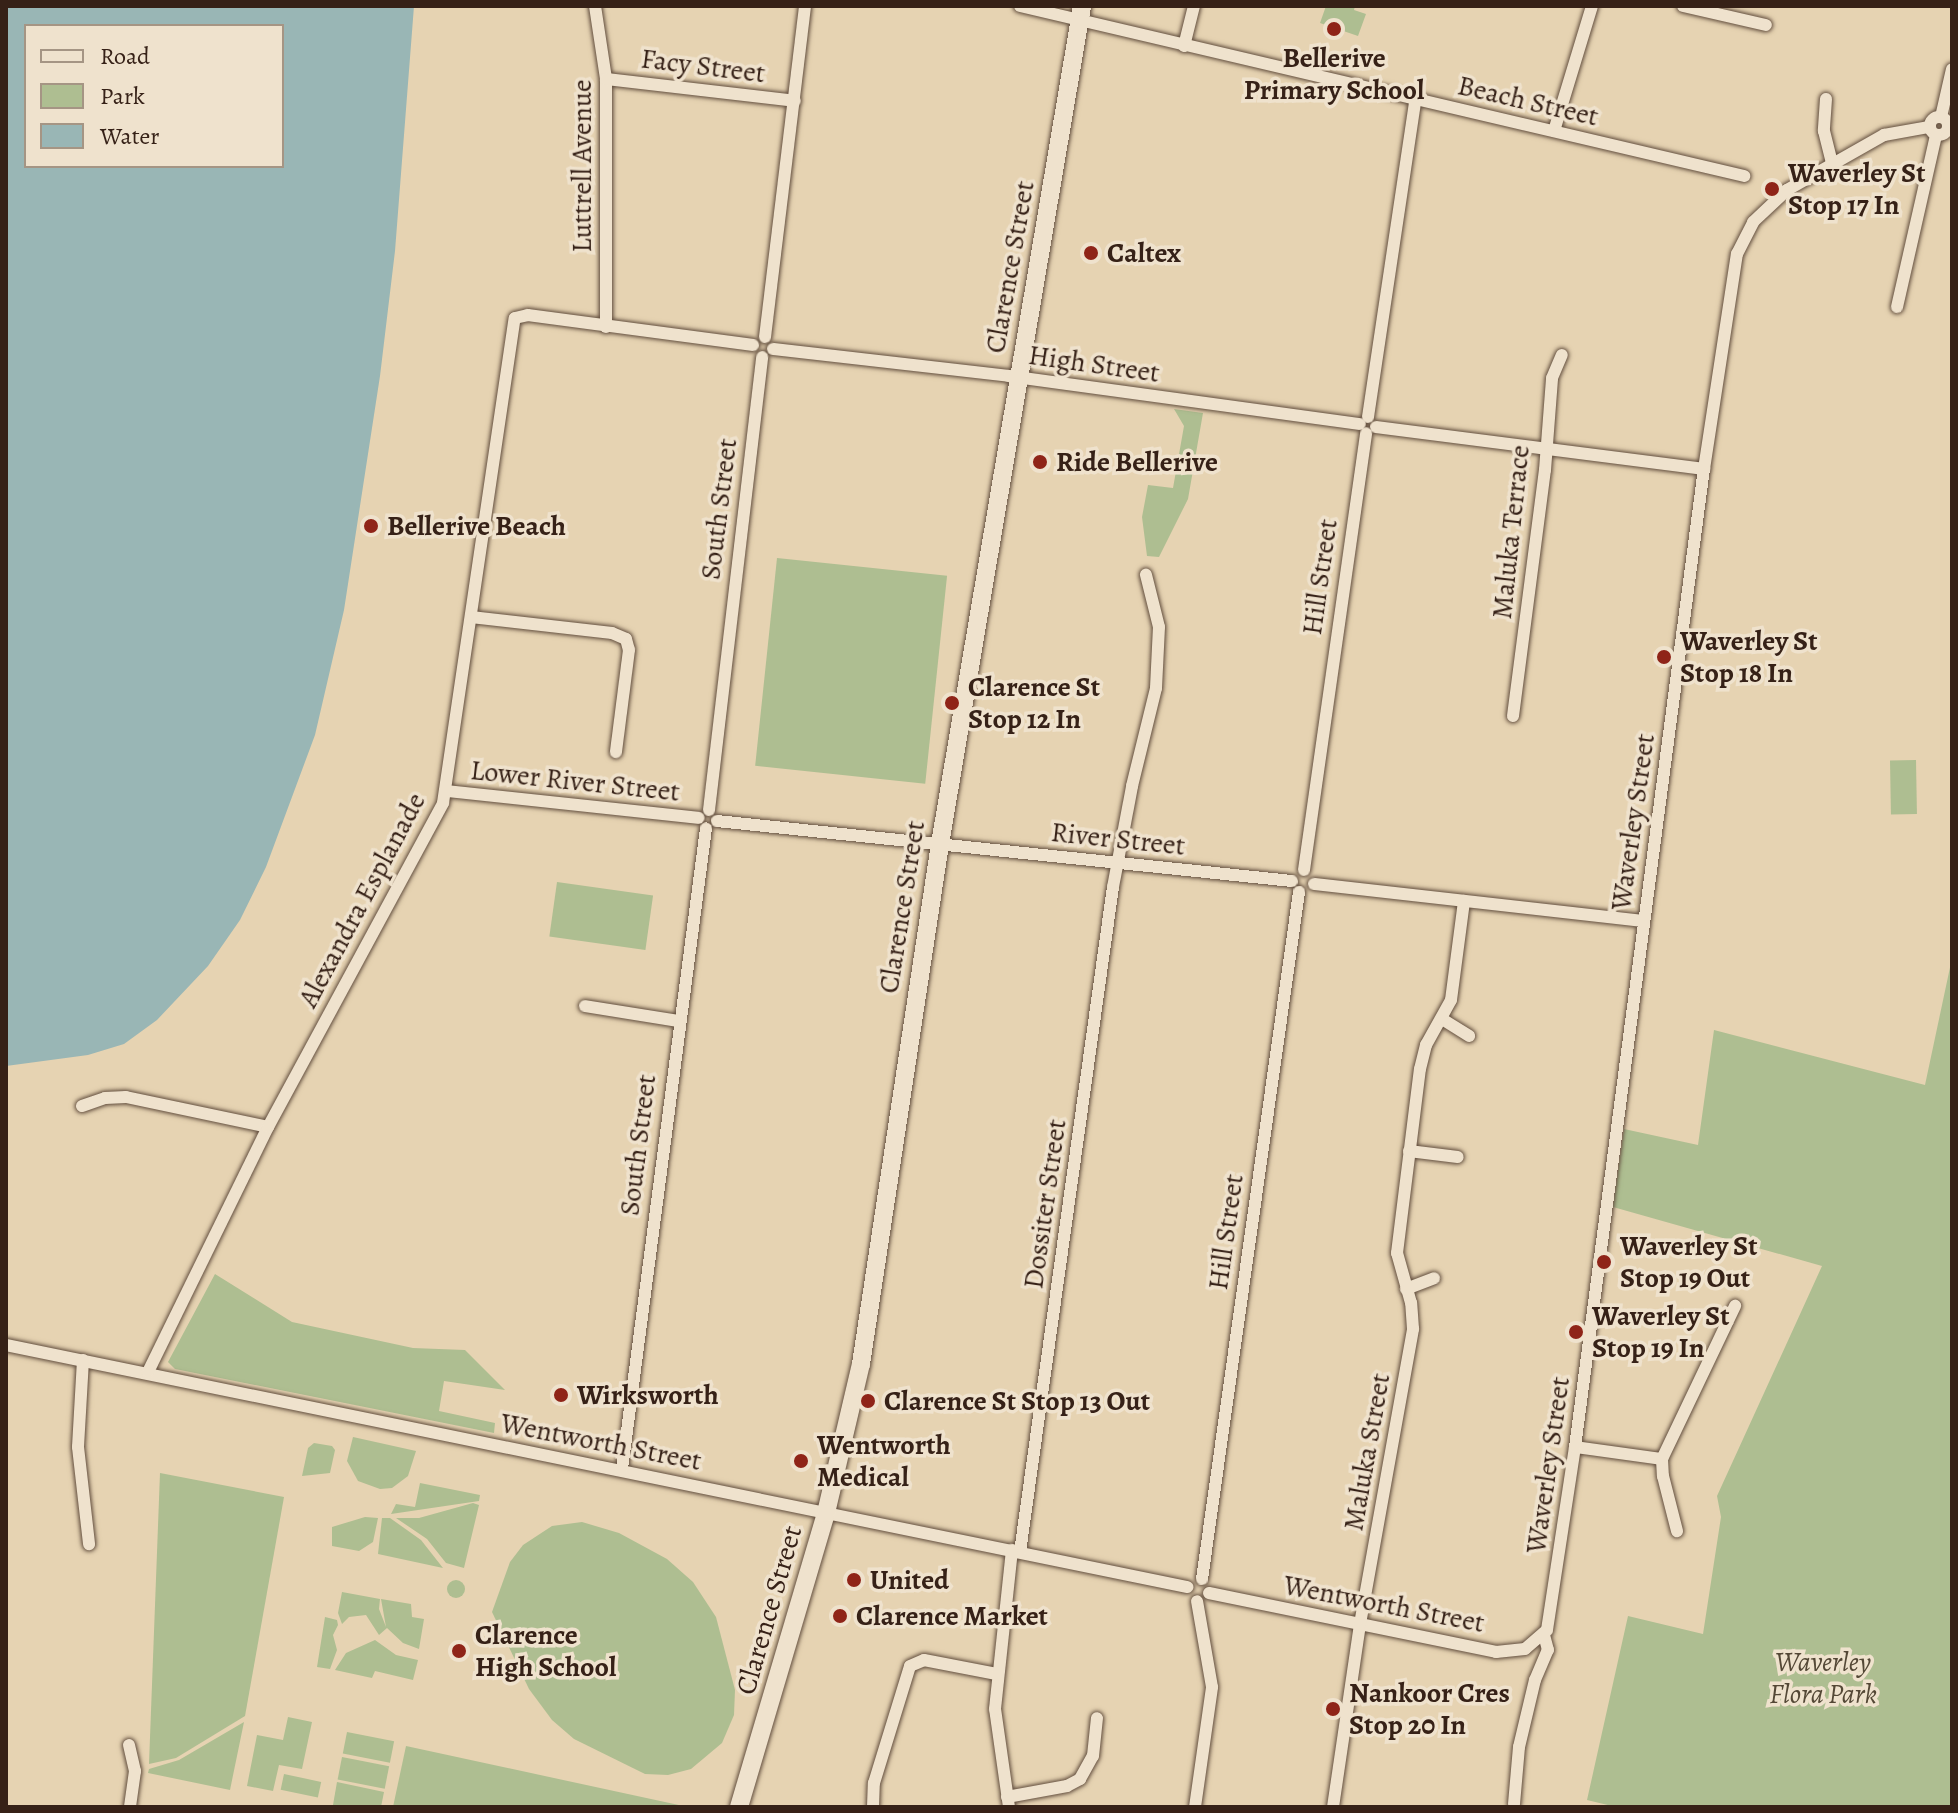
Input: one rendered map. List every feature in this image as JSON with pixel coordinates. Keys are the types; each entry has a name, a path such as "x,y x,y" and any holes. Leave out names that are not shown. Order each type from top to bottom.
{"main road":[{"name":"Clarence Street","path":"739,1807 826,1513 869,1321 940,844 1081,13"}],"street":[{"name":"Luttrell Avenue","path":"595,6 606,79 606,327"},
{"path":"765,337 805,6"},
{"name":"Beach Street","path":"1020,6 1081,13 1184,46 1744,176"},
{"path":"1184,46 1194,6"},
{"path":"1554,131 1592,6"},
{"path":"1683,6 1757,28"},
{"path":"1897,307 1933,119 1947,123 1952,69"},
{"name":"Facy Street","path":"606,79 795,101"},
{"path":"1826,99 1824,131 1832,163"},
{"name":"Hill Street","path":"1304,870 1415,101"},
{"name":"Waverley Street","path":"1529,1795 1514,1797 1531,1695 1548,1650 1544,1635 1552,1615 1704,469 1737,254 1753,222 1772,202 1832,163 1884,135 1933,131"},
{"name":"Alexandra Esplanade","path":"148,1372 268,1127 447,791 515,318 528,315 606,327"},
{"path":"606,327 753,345"},
{"path":"765,337 771,341 767,353 756,354 753,345 758,338 765,337"},
{"name":"High Street","path":"767,353 1019,378 1704,469"},
{"name":"South Street","path":"622,1469 767,353"},
{"name":"Maluka Terrace","path":"1513,716 1552,378 1562,355"},
{"name":"Dossiter Street","path":"1008,1802 995,1721 997,1674 1117,863 1158,672 1159,627 1146,575"},
{"path":"471,617 612,633 626,639 629,650 616,752"},
{"name":"Lower River Street","path":"447,791 940,844"},
{"name":"River Street","path":"940,844 1295,886"},
{"path":"1304,870 1313,876 1314,884 1308,891 1295,886 1297,872 1304,870"},
{"path":"1314,884 1644,921"},
{"name":"Hill Street","path":"1202,1579 1295,886"},
{"name":"Maluka Street","path":"1333,1807 1360,1624 1413,1329 1397,1253 1422,1055 1453,992 1464,901"},
{"path":"585,1006 679,1021"},
{"path":"1442,1019 1469,1036"},
{"path":"82,1106 105,1098 126,1097 268,1127"},
{"path":"1409,1151 1458,1157"},
{"path":"1406,1289 1434,1278"},
{"path":"1677,1531 1663,1476 1662,1459 1735,1306"},
{"name":"Wentworth Street","path":"6,1345 1187,1587"},
{"path":"83,1360 78,1447 89,1544"},
{"path":"1575,1447 1662,1459"},
{"path":"1202,1579 1209,1584 1209,1593 1197,1601 1189,1597 1187,1587 1192,1580 1202,1579"},
{"name":"Wentworth Street","path":"1209,1593 1505,1652 1525,1649 1544,1635"},
{"path":"1195,1807 1212,1687 1197,1601"},
{"path":"873,1807 874,1783 910,1666 924,1660 997,1674"},
{"path":"1008,1802 1067,1786 1080,1779 1093,1756 1097,1718"},
{"path":"129,1745 135,1771 130,1807"}],"green space":[{"path":"1326,6 1355,6 1354,10 1366,14 1358,36 1320,23"},
{"path":"1174,409 1203,413 1188,499 1159,557 1147,556 1142,517 1148,485 1173,488 1184,426"},
{"path":"777,558 947,576 925,784 755,766"},
{"path":"1890,760 1916,760 1917,814 1891,814"},
{"path":"557,882 653,895 645,950 549,936"},
{"name":"Waverley Flora Park","path":"1952,958 1952,1807 1616,1807 1587,1800 1628,1616 1703,1634 1721,1517 1717,1496 1822,1266 1613,1207 1624,1129 1698,1145 1714,1030 1925,1085"},
{"path":"215,1274 292,1322 413,1348 465,1350 505,1390 444,1381 439,1411 495,1423 494,1433 175,1369 168,1362"},
{"path":"353,1437 416,1451 408,1476 392,1488 380,1489 358,1481 347,1461"},
{"path":"314,1443 332,1446 335,1450 330,1473 302,1476 308,1448"},
{"path":"160,1473 284,1497 245,1716 176,1758 149,1764"},
{"path":"420,1483 480,1495 479,1501 391,1514 396,1504 415,1507"},
{"path":"473,1503 479,1505 464,1568 446,1563 427,1539 396,1518 419,1518"},
{"path":"365,1517 378,1518 373,1542 359,1551 332,1546 332,1527"},
{"path":"382,1518 390,1518 421,1540 443,1568 378,1554"},
{"path":"582,1522 619,1533 667,1559 693,1582 716,1617 735,1690 734,1715 722,1743 691,1769 668,1775 645,1774 574,1739 552,1720 529,1689 492,1612 510,1562 523,1545 552,1526"},
{"path":"456,1580 465,1589 456,1598 447,1589"},
{"path":"342,1592 380,1599 379,1609 386,1627 381,1599 411,1604 412,1617 424,1619 419,1649 403,1643 387,1628 379,1635 366,1615 349,1617 342,1624 338,1613"},
{"path":"325,1617 337,1620 338,1625 333,1635 337,1650 330,1669 317,1667"},
{"path":"375,1640 396,1655 418,1660 413,1680 375,1671 372,1678 335,1670 346,1653"},
{"path":"288,1717 312,1722 302,1769 279,1765 273,1791 247,1786 257,1735 283,1740"},
{"path":"244,1722 230,1790 148,1773 149,1769 179,1760"},
{"path":"347,1732 394,1741 390,1763 343,1754"},
{"path":"406,1746 688,1807 393,1807"},
{"path":"342,1757 389,1766 385,1789 338,1780"},
{"path":"284,1774 321,1782 318,1798 281,1790"},
{"path":"337,1782 384,1792 381,1807 333,1805"}],"water":[{"path":"6,6 414,6 395,251 380,376 344,610 315,735 266,867 240,920 208,966 157,1020 124,1044 88,1055 6,1066"}],"place":[{"name":"Bellerive Primary School","path":"1334,29"},
{"name":"Waverley St Stop 17 In","path":"1772,189"},
{"name":"Caltex","path":"1091,253"},
{"name":"Ride Bellerive","path":"1040,462"},
{"name":"Bellerive Beach","path":"371,526"},
{"name":"Waverley St Stop 18 In","path":"1664,657"},
{"name":"Clarence St Stop 12 In","path":"952,703"},
{"name":"Waverley St Stop 19 Out","path":"1604,1262"},
{"name":"Waverley St Stop 19 In","path":"1576,1332"},
{"name":"Wirksworth","path":"561,1395"},
{"name":"Clarence St Stop 13 Out","path":"868,1401"},
{"name":"Wentworth Medical","path":"801,1461"},
{"name":"United","path":"854,1580"},
{"name":"Clarence Market","path":"840,1616"},
{"name":"Clarence High School","path":"459,1651"},
{"name":"Nankoor Cres Stop 20 In","path":"1333,1709"}]}
